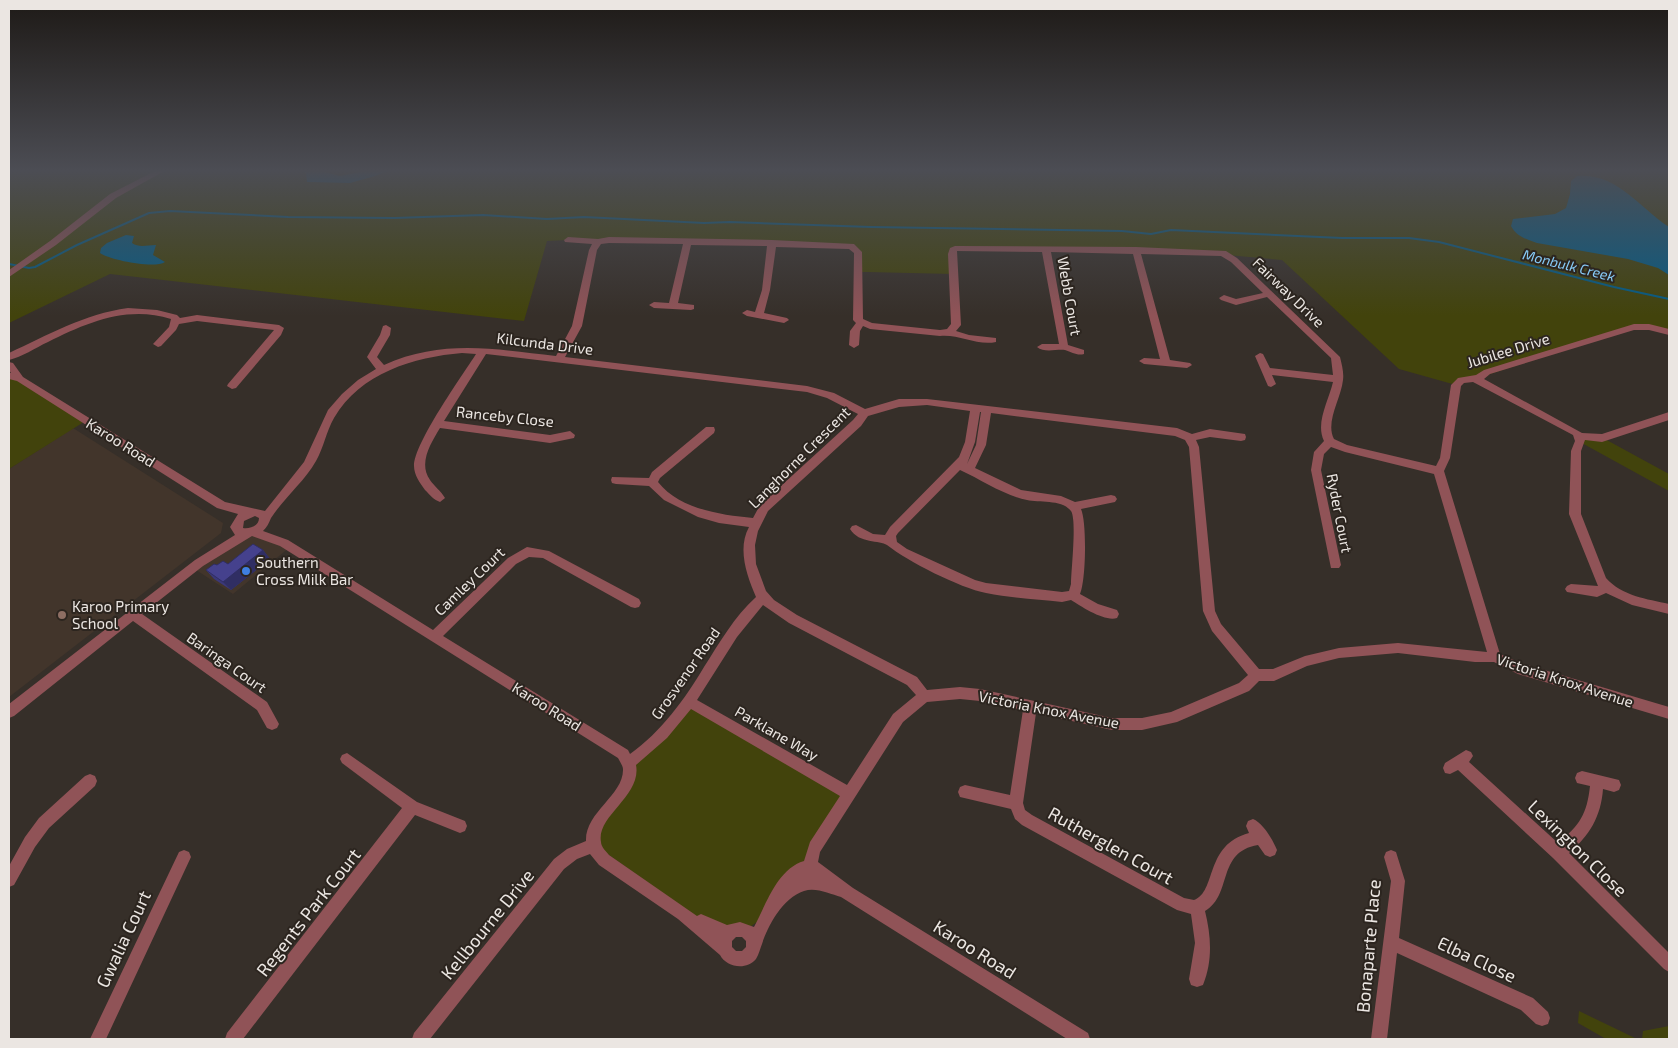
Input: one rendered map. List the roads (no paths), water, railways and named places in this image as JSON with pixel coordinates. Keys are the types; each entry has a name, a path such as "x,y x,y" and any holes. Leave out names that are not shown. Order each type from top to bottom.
{"street":[{"path":"11,273 83,219"},
{"path":"568,240 598,242 609,240 841,244 856,248 858,252 857,317 860,323 870,326 940,333 950,332 968,338 993,340"},
{"path":"673,305 688,241"},
{"path":"559,360 577,326 593,250 598,242"},
{"path":"759,314 766,290 772,243"},
{"name":"Fairway Drive","path":"950,332 956,325 952,254 954,249 966,247 1223,253 1230,256 1335,358 1340,369 1325,431 1330,442"},
{"name":"Webb Court","path":"1046,249 1064,347"},
{"path":"1136,250 1166,363"},
{"path":"1224,298 1236,305 1269,294"},
{"path":"654,305 691,307"},
{"path":"10,362 34,346 75,324 107,313 125,311 152,312 172,316 176,322"},
{"path":"747,313 784,320"},
{"path":"176,322 197,318 279,328 278,333 232,386"},
{"path":"158,344 176,322"},
{"path":"854,345 855,331 860,323"},
{"path":"383,370 375,363 372,357 385,335 386,326"},
{"name":"Jubilee Drive","path":"1439,470 1444,463 1456,385 1464,380 1475,379 1487,372 1634,327 1645,326 1669,332"},
{"name":"Webb Court","path":"1042,347 1064,347 1081,352"},
{"name":"Kilcunda Drive","path":"258,516 283,496 310,463 328,420 337,405 357,386 383,370 397,363 428,354 460,350 483,351 816,391 830,395 864,413"},
{"path":"440,498 422,480 420,464 424,446 483,351"},
{"path":"1260,356 1271,384"},
{"path":"1144,361 1187,365"},
{"name":"Karoo Road","path":"10,362 20,379"},
{"path":"1266,370 1339,379"},
{"name":"Karoo Road","path":"9,376 20,379 222,505 258,516 284,543 617,750 629,762"},
{"path":"1475,379 1571,428 1579,436 1580,441 1576,451 1574,504 1576,520 1601,581 1606,588 1620,595 1669,609"},
{"name":"Langhorne Crescent","path":"763,598 751,570 749,555 750,537 754,523 771,501 857,423 864,413 907,402 927,402 1177,432 1190,438 1206,434 1241,437"},
{"path":"965,468 975,408"},
{"path":"965,468 981,445 987,409"},
{"path":"1579,436 1602,438 1669,416"},
{"name":"Ranceby Close","path":"437,424 550,439 570,435"},
{"path":"652,482 659,473 711,430"},
{"path":"1190,438 1194,447 1209,611 1216,627 1256,674"},
{"path":"1330,442 1345,448 1439,470 1495,657"},
{"name":"Ryder Court","path":"1330,442 1319,452 1316,470 1336,567"},
{"path":"1074,506 1078,517 1077,584 1076,591 1072,595 1055,598 979,586 903,552 892,544 890,540 894,530 952,471 965,468 1012,491 1027,496 1062,500 1074,506 1111,499"},
{"path":"616,480 652,482 661,493 706,515 754,523"},
{"name":"Karoo Road","path":"222,505 236,525 238,532 249,532 284,543"},
{"path":"213,552 236,525 258,516"},
{"path":"9,712 213,552 249,532 258,516"},
{"path":"856,529 871,538 890,540"},
{"name":"Camley Court","path":"434,636 512,561 527,552 545,554 637,604"},
{"path":"1570,589 1597,592 1606,588"},
{"path":"1072,595 1094,608 1113,614"},
{"path":"629,762 629,774 626,785 593,830 593,846 597,854 683,914 725,949 734,959 742,959 750,954 750,937 777,900 810,875 815,847 892,725 924,696 912,681 793,618 763,598"},
{"name":"Grosvenor Road","path":"629,762 656,742 688,701 734,631 750,610 763,598"},
{"name":"Baringa Court","path":"132,614 262,706 272,724"},
{"name":"Victoria Knox Avenue","path":"924,696 970,693 1112,724 1157,722 1172,718 1244,687 1256,674 1274,675 1305,661 1339,652 1383,648 1412,648 1495,657 1518,668 1669,713"},
{"name":"Parklane Way","path":"688,701 849,794"},
{"path":"964,792 1016,803 1030,706"},
{"path":"347,759 412,807 460,826"},
{"name":"Lexington Close","path":"1458,762 1558,853 1669,964"},
{"path":"1582,778 1614,785"},
{"path":"9,880 30,842 44,823 63,803 90,780"},
{"path":"1558,853 1579,836 1589,821 1596,798 1597,782"},
{"name":"Rutherglen Court","path":"1016,803 1020,814 1026,820 1182,904 1196,908"},
{"name":"Regents Park Court","path":"233,1039 412,807"},
{"path":"1197,979 1204,948 1204,935 1196,908 1206,903 1209,898 1219,867 1227,853 1234,846 1244,842 1257,832 1270,850"},
{"name":"Kellbourne Drive","path":"420,1039 559,864 572,854 593,846"},
{"name":"Gwalia Court","path":"98,1039 184,857"},
{"name":"Bonaparte Place","path":"1379,1039 1398,881 1391,857"},
{"name":"Karoo Road","path":"810,875 817,882 848,893 1082,1039"},
{"path":"683,914 712,928 730,934"},
{"path":"725,949 725,941 737,929 750,937"},
{"name":"Elba Close","path":"1391,942 1527,1004 1542,1018"}],"water":[{"path":"1513,219 1658,219 1669,227 1669,275 1658,268 1628,259 1537,243 1516,233 1511,226"},
{"path":"126,235 134,236 132,243 135,245 156,245 153,255 165,262 152,265 132,263 100,253 101,248 107,243"}],"waterway":[{"name":"Monbulk Creek","path":"9,264 29,268 35,267 77,245 136,219"},
{"name":"Monbulk Creek","path":"622,219 704,223 1122,231 1151,234 1171,230 1342,238 1409,238 1439,242 1614,287 1669,299"}],"place":[{"name":"Southern Cross Milk Bar","path":"246,571"},
{"name":"Karoo Primary School","path":"62,615"}]}
